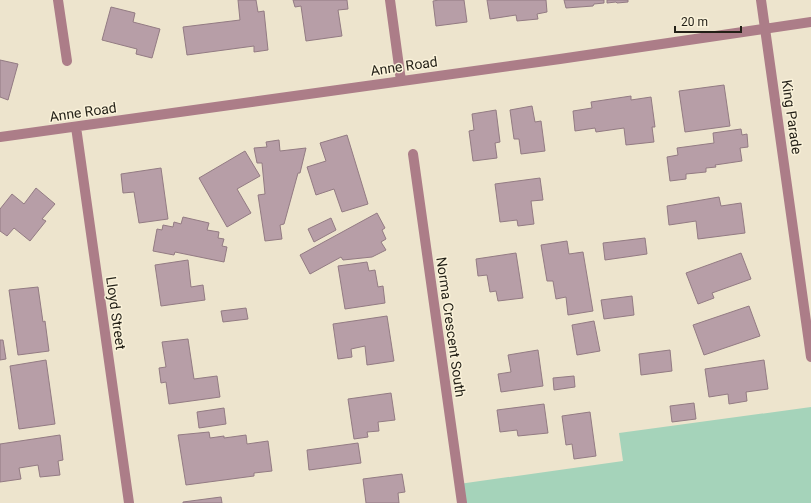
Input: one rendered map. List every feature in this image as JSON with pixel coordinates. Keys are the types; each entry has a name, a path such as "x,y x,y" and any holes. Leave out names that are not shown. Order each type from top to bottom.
{"street":[{"path":"58,0 67,61"},
{"path":"390,0 401,81"},
{"name":"King Parade","path":"761,0 811,357"},
{"name":"Anne Road","path":"0,137 811,22"},
{"name":"Lloyd Street","path":"76,127 129,503"},
{"name":"Norma Crescent South","path":"413,154 462,503"}],"green space":[{"path":"811,407 811,503 462,503 459,484 623,461 619,433"}],"building":[{"path":"238,0 256,0 258,12 264,11 268,50 254,52 254,46 187,55 183,27 240,20"},
{"path":"293,0 347,0 348,9 338,10 342,36 306,41 301,6 295,7"},
{"path":"464,0 467,22 436,26 433,1"},
{"path":"487,0 546,0 547,12 537,14 538,19 517,21 516,15 490,19"},
{"path":"564,0 604,0 604,3 594,4 593,6 566,8"},
{"path":"607,0 628,0 628,2 607,3"},
{"path":"111,7 135,13 133,22 160,29 152,58 136,54 137,49 102,40"},
{"path":"0,60 18,64 8,100 0,97"},
{"path":"724,85 730,126 685,132 679,91"},
{"path":"631,96 631,100 651,97 655,127 652,127 654,142 626,145 624,128 596,132 595,128 575,131 573,111 592,108 591,102"},
{"path":"532,106 535,122 541,121 545,151 521,154 519,139 514,139 510,110"},
{"path":"496,110 500,142 495,143 497,158 473,161 469,131 474,130 472,114"},
{"path":"741,129 742,135 747,134 748,147 740,148 742,161 715,165 716,167 706,168 706,172 686,174 686,179 670,181 667,157 678,155 677,148 714,143 713,133"},
{"path":"347,135 368,204 342,212 334,189 316,195 307,167 326,161 320,143"},
{"path":"279,140 280,151 306,148 284,224 280,225 282,239 265,241 258,195 265,194 262,163 257,163 254,148 267,147 266,142"},
{"path":"245,151 260,176 237,189 251,213 227,227 199,178"},
{"path":"161,168 168,219 139,223 134,192 123,193 121,174"},
{"path":"540,178 543,200 531,201 534,224 518,226 517,220 500,222 495,184"},
{"path":"36,188 55,204 42,219 46,221 30,241 14,228 7,236 0,231 0,209 12,194 24,204"},
{"path":"719,197 721,206 741,203 745,233 698,239 696,221 669,225 667,206"},
{"path":"377,213 385,228 382,230 386,239 381,242 386,250 372,257 343,260 341,257 310,274 300,255"},
{"path":"183,217 209,223 207,230 219,232 218,238 224,239 222,246 227,247 224,262 175,252 174,255 153,251 157,229 162,230 163,225 173,227 174,222 181,224"},
{"path":"331,218 336,230 314,242 308,229"},
{"path":"645,238 647,254 605,260 603,243"},
{"path":"567,241 569,254 583,252 593,311 568,315 566,297 556,299 553,281 547,281 541,245"},
{"path":"516,253 523,298 498,301 496,291 490,292 487,275 478,276 476,259"},
{"path":"741,253 751,279 712,293 714,298 698,304 686,273"},
{"path":"188,260 191,287 203,285 205,300 161,306 155,265"},
{"path":"367,262 369,271 375,270 378,287 383,286 385,303 345,309 338,266"},
{"path":"38,287 49,351 18,355 9,290"},
{"path":"632,296 634,315 604,319 601,300"},
{"path":"749,306 760,336 704,355 693,325"},
{"path":"246,308 248,319 223,322 221,311"},
{"path":"387,316 394,361 367,365 365,346 351,349 352,357 338,359 333,324"},
{"path":"594,321 600,351 577,355 572,325"},
{"path":"188,339 194,379 217,376 220,397 169,404 166,382 161,383 159,368 166,367 162,342"},
{"path":"0,340 3,340 6,359 0,360"},
{"path":"538,350 543,386 501,392 498,374 511,372 508,355"},
{"path":"670,350 672,371 641,375 639,354"},
{"path":"46,360 55,424 19,429 10,366"},
{"path":"764,360 768,389 746,392 747,401 729,404 728,394 709,397 705,369"},
{"path":"574,376 575,387 554,390 553,378"},
{"path":"391,393 395,420 378,422 379,431 367,432 368,437 354,439 348,399"},
{"path":"694,403 696,419 672,422 670,406"},
{"path":"544,404 548,433 518,436 517,430 500,432 497,410"},
{"path":"224,408 226,424 199,428 197,412"},
{"path":"590,412 596,456 574,459 572,444 566,445 562,416"},
{"path":"209,432 210,438 246,435 247,444 268,441 272,471 254,473 254,476 186,485 178,435"},
{"path":"60,435 63,460 58,461 60,475 40,477 38,465 19,468 21,479 0,482 0,444"},
{"path":"358,443 361,463 309,470 307,450"},
{"path":"402,474 405,492 398,493 399,503 366,503 363,479"},
{"path":"221,497 222,503 183,503 183,502"}]}
